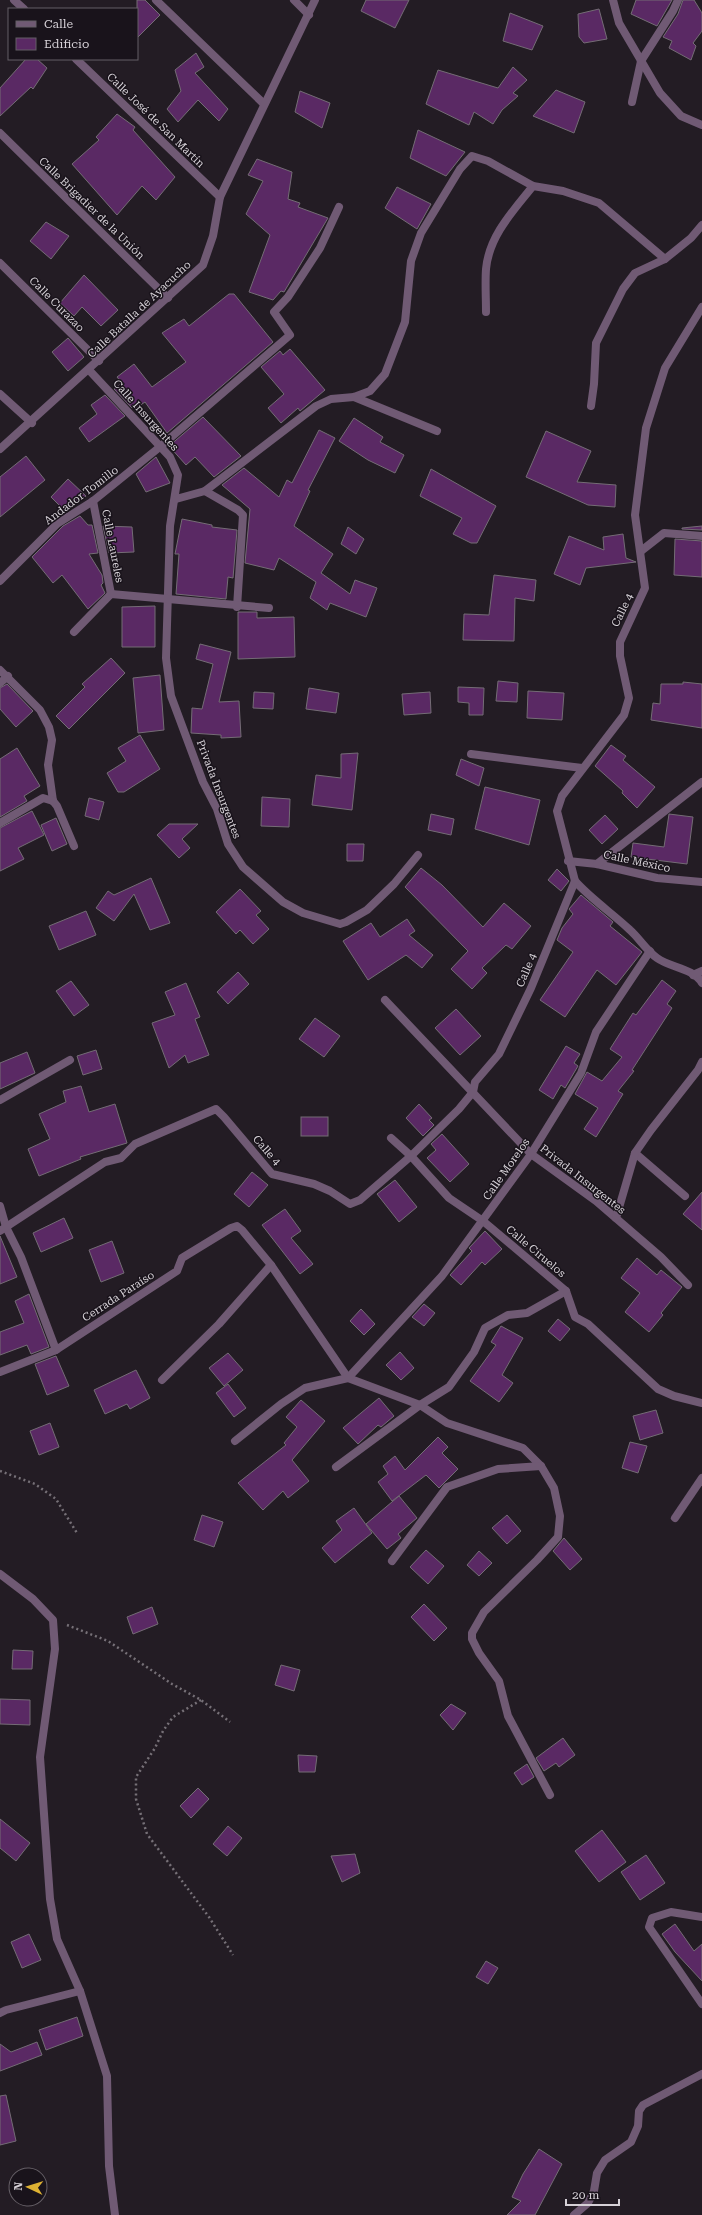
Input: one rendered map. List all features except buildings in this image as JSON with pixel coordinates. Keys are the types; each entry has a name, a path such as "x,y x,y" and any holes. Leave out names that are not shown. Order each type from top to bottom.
{"street":[{"path":"14,0 23,8"},
{"path":"156,0 264,104"},
{"path":"294,0 309,14"},
{"name":"Calle Batalla de Ayacucho","path":"0,449 32,422 203,265 213,236 220,197 315,0"},
{"path":"613,0 619,23 660,93 681,116 702,125"},
{"path":"632,102 641,61 673,11 678,0"},
{"name":"Calle José de San Martín","path":"77,60 220,197"},
{"name":"Calle Brigadier de la Unión","path":"0,133 168,298"},
{"path":"176,500 205,490 316,406 331,398 354,397 370,391 385,374 405,322 411,261 421,233 460,168 472,156 488,161 533,186 563,191 599,203 665,259"},
{"path":"486,312 486,268 493,241 505,221 533,186"},
{"name":"Andador Tomillo","path":"0,581 57,524 93,501 161,446 290,335 274,312 288,297 320,248 339,207"},
{"path":"591,406 594,384 596,343 623,289 635,273 665,259 692,238 702,225"},
{"name":"Calle Curazao","path":"0,263 99,361"},
{"name":"Calle 4","path":"3,1229 105,1162 121,1158 135,1144 216,1110 224,1117 272,1174 314,1184 330,1191 350,1204 360,1200 412,1156 459,1109 473,1092 475,1082 502,1048 531,988 575,881 568,861 557,811 562,796 624,715 628,698 620,656 620,642 645,588 635,515 646,428 665,368 702,307"},
{"name":"Calle Insurgentes","path":"89,370 170,457 178,475 176,500"},
{"path":"0,394 32,422"},
{"path":"354,397 437,431"},
{"path":"205,490 244,515 237,606"},
{"name":"Privada Insurgentes","path":"176,500 170,526 166,658 171,696 203,782 217,809 228,844 243,867 283,902 303,913 340,924 366,910 394,884 418,855"},
{"name":"Calle Laureles","path":"93,501 111,594"},
{"path":"641,551 664,533 702,536"},
{"path":"74,632 111,594 269,608"},
{"path":"0,670 8,676 20,692 40,710 49,727 52,740 48,766 52,801"},
{"path":"0,683 8,676"},
{"path":"471,754 582,768"},
{"path":"597,864 702,782"},
{"path":"0,823 43,798 52,801 57,806 74,846"},
{"name":"Calle México","path":"568,861 597,864 657,878 702,882"},
{"path":"575,881 586,893 629,929 657,958 693,975 702,983"},
{"name":"Calle Morelos","path":"348,1378 442,1276 531,1154 581,1073 596,1032 650,951"},
{"path":"693,975 702,970"},
{"name":"Privada Insurgentes","path":"385,1000 531,1154 596,1201 661,1258 688,1285"},
{"path":"0,1100 70,1060"},
{"path":"616,1218 635,1154 650,1130 698,1070 702,1062"},
{"name":"Calle Ciruelos","path":"391,1138 412,1156 449,1198 483,1221 566,1291 575,1317 588,1324 658,1389 674,1396 702,1403"},
{"path":"635,1154 685,1196"},
{"path":"0,1206 3,1229 21,1257 56,1350"},
{"name":"Cerrada Paraíso","path":"0,1372 56,1350 176,1271 182,1258 236,1226 242,1230 271,1266"},
{"path":"162,1380 218,1324 271,1266 348,1378"},
{"path":"336,1467 420,1405 449,1387 474,1352 485,1328 508,1314 527,1313 566,1291"},
{"path":"235,1440 281,1404 305,1388 348,1378 420,1405 446,1423 523,1448 541,1466 554,1488 560,1516 558,1537 538,1560 484,1612 472,1633 472,1639 498,1681 508,1716 550,1795"},
{"path":"392,1561 447,1487 498,1469 541,1466"},
{"path":"675,1518 702,1478"},
{"path":"0,1574 33,1599 53,1620 55,1649 40,1757 50,1899 57,1939 80,1991 107,2076 109,2166 115,2215"},
{"path":"702,1917 672,1912 652,1918 649,1927 702,2004"},
{"path":"0,2013 6,2010 80,1991"},
{"path":"574,2215 588,2202 594,2191 597,2173 605,2160 631,2142 638,2126 638,2111 643,2105 702,2074"}],"path":[{"path":"0,1471 35,1484 56,1499 77,1533"},
{"path":"53,1620 108,1641 172,1684 201,1700 230,1722"},
{"path":"201,1700 173,1717 162,1731 156,1748 136,1777 136,1798 147,1834 209,1917 233,1955"}]}
